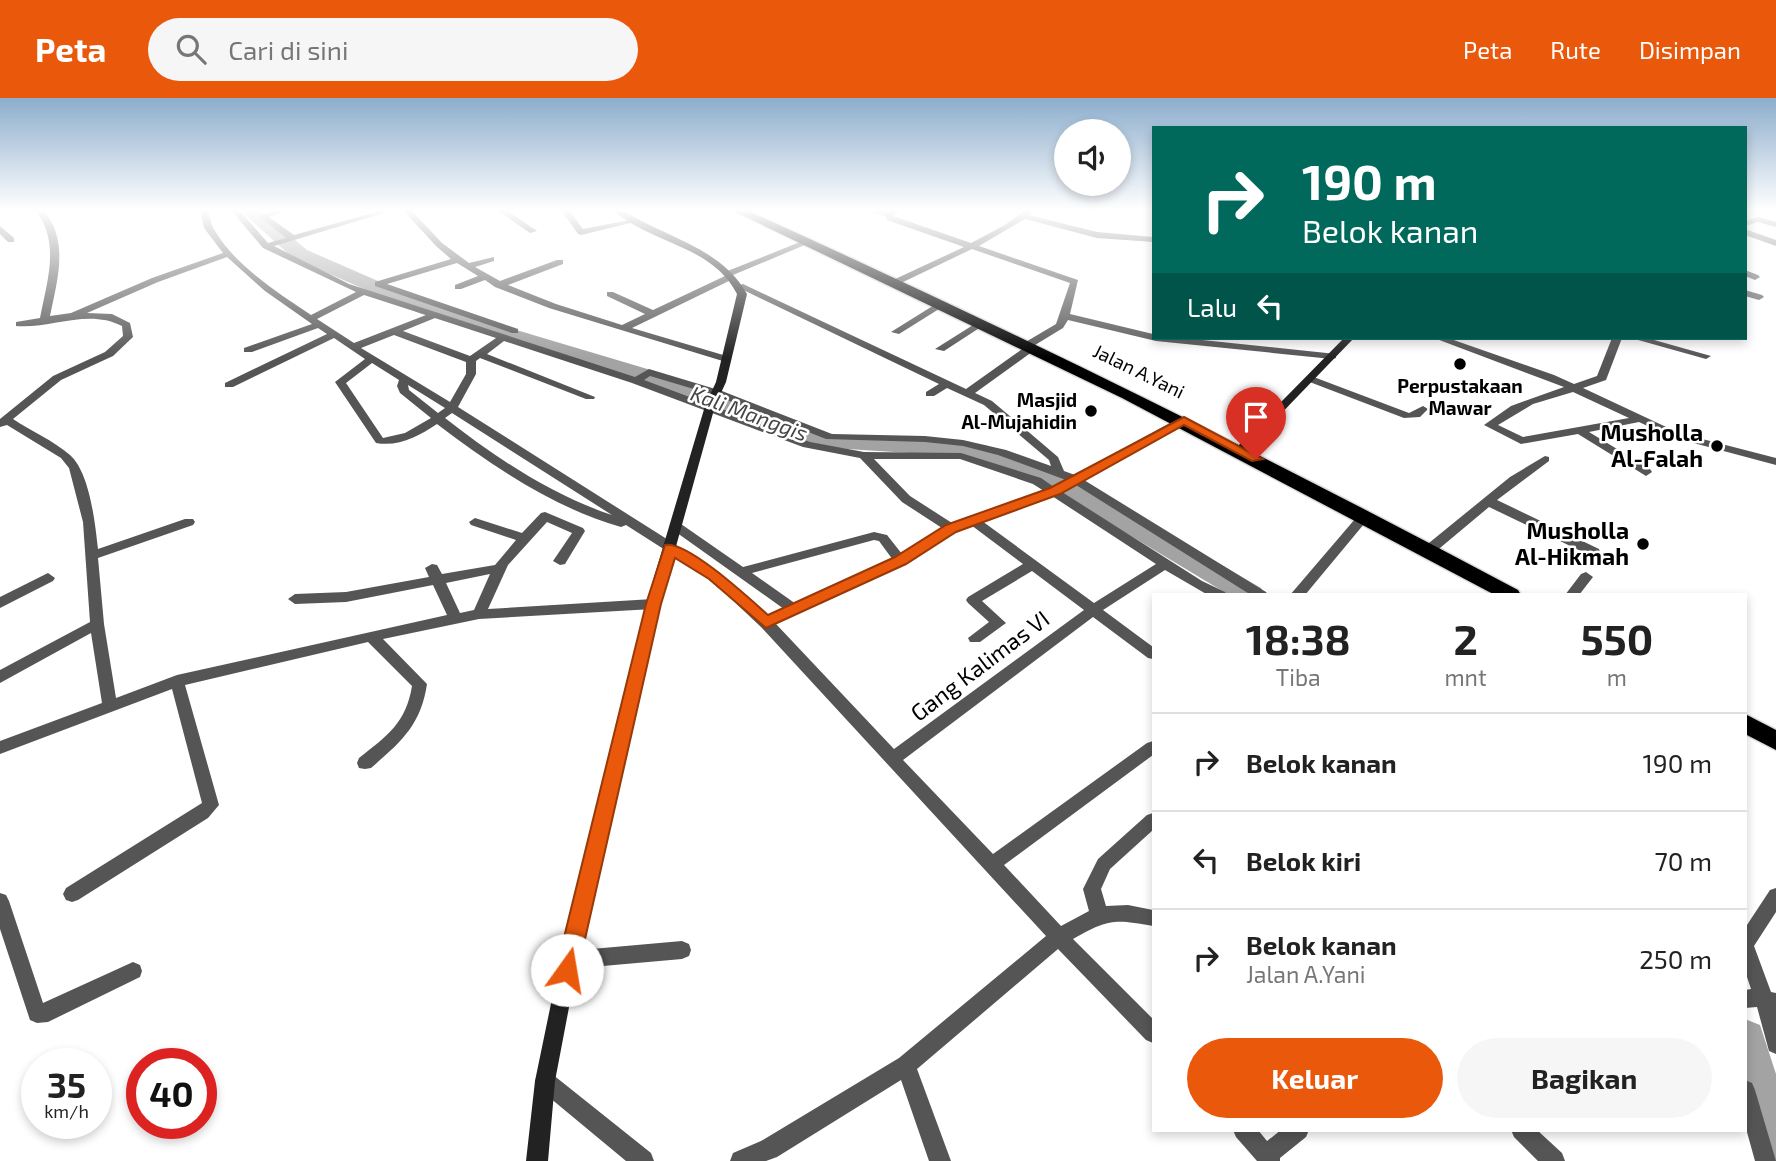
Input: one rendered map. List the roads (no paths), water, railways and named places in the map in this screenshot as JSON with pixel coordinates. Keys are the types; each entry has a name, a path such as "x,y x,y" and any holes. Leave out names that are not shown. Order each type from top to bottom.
{"highway":[{"name":"Jalan A.Yani","path":"847,260 1184,420 1507,593"},
{"path":"1747,724 1776,741"}],"street":[{"path":"45,319 52,260"},
{"path":"73,316 155,280 212,260"},
{"path":"234,260 248,273 371,359 714,575 766,623 1059,937 1152,1032"},
{"path":"289,260 363,292 502,339 636,380 714,400 830,437 946,448 990,449 1066,476 1258,593"},
{"path":"459,260 482,278 570,312 726,359"},
{"path":"485,260 463,262 378,284 515,331"},
{"path":"708,260 740,286 946,384 970,391 1013,422 1054,458 1066,476"},
{"path":"623,328 767,260"},
{"path":"896,282 941,260"},
{"path":"970,391 1060,326 1065,316 1075,282 1012,260"},
{"path":"498,285 560,262"},
{"path":"458,287 482,278"},
{"path":"537,1161 545,1081 569,960 653,604 726,359 742,294 740,286"},
{"path":"248,351 316,321 363,292"},
{"path":"610,294 654,314"},
{"path":"1747,294 1759,297"},
{"path":"896,332 942,304"},
{"path":"19,324 73,316 112,317 127,325 128,337 109,354 57,378 4,423 65,456 75,467 89,522 97,624 110,706"},
{"path":"354,347 433,316"},
{"path":"1065,316 1152,336"},
{"path":"940,349 981,323"},
{"path":"394,331 590,397"},
{"path":"229,385 335,334"},
{"path":"371,359 340,382 380,441 392,441 436,420 452,408 471,374 474,357 502,339"},
{"path":"1183,340 1332,356"},
{"path":"1240,450 1347,340"},
{"path":"1445,340 1526,368 1684,438 1776,462"},
{"path":"1616,340 1602,378 1576,389 1523,403 1490,425 1517,441 1582,432 1639,419"},
{"path":"1644,340 1706,356"},
{"path":"636,380 647,372 714,400 807,445 864,455 946,448 976,459 1056,490 1165,564 1216,593"},
{"path":"405,379 402,386 404,391 436,420 560,498 594,514 637,527"},
{"path":"1311,379 1408,416 1423,409"},
{"path":"930,394 946,384"},
{"path":"766,623 901,561 951,528 975,522 1056,490 1066,476 1184,420"},
{"path":"1582,432 1646,472"},
{"path":"864,455 905,499 951,528"},
{"path":"1429,550 1488,501 1545,459"},
{"path":"1488,501 1594,552"},
{"path":"1299,593 1365,515"},
{"path":"479,614 500,568 545,516 575,526 579,531 578,537 560,561"},
{"path":"92,556 189,522"},
{"path":"475,522 525,538"},
{"path":"975,522 1152,653"},
{"path":"677,527 795,610"},
{"path":"743,571 874,536 883,538 901,561"},
{"name":"Gang Kalimas VI","path":"894,758 1093,610 1165,564"},
{"path":"975,638 999,623 973,600 1032,565"},
{"path":"295,599 346,597 434,574 500,568"},
{"path":"434,574 456,619"},
{"path":"1574,593 1586,577"},
{"path":"0,603 48,579"},
{"path":"0,748 177,681 371,636 479,614 653,604"},
{"path":"0,677 97,624"},
{"path":"365,763 405,729 418,708 420,684 371,636"},
{"path":"72,894 202,813 211,804 177,681"},
{"path":"992,864 1152,748"},
{"path":"1099,915 1092,889 1104,864 1152,821"},
{"path":"1747,941 1776,895"},
{"path":"0,901 37,1013 48,1012 133,971"},
{"path":"741,1161 769,1149 906,1065 1059,937 1099,915 1128,913 1152,918"},
{"path":"569,960 682,950"},
{"path":"1747,951 1776,1044"},
{"path":"906,1065 940,1161"},
{"path":"545,1081 643,1161"},
{"path":"1747,1097 1766,1161"},
{"path":"1245,1132 1268,1158 1297,1132"},
{"path":"1523,1132 1554,1161"}],"waterway":[{"name":"Kali Manggis","path":"313,260 426,309 646,376 825,442 976,450 1067,486 1248,593"},
{"name":"Kali Manggis","path":"1747,1047 1776,1152"}],"place":[{"name":"Perpustakaan Mawar","path":"1460,364"},
{"name":"Masjid Al-Mujahidin","path":"1091,411"},
{"name":"Musholla Al-Falah","path":"1717,446"},
{"name":"Musholla Al-Hikmah","path":"1643,544"}]}
